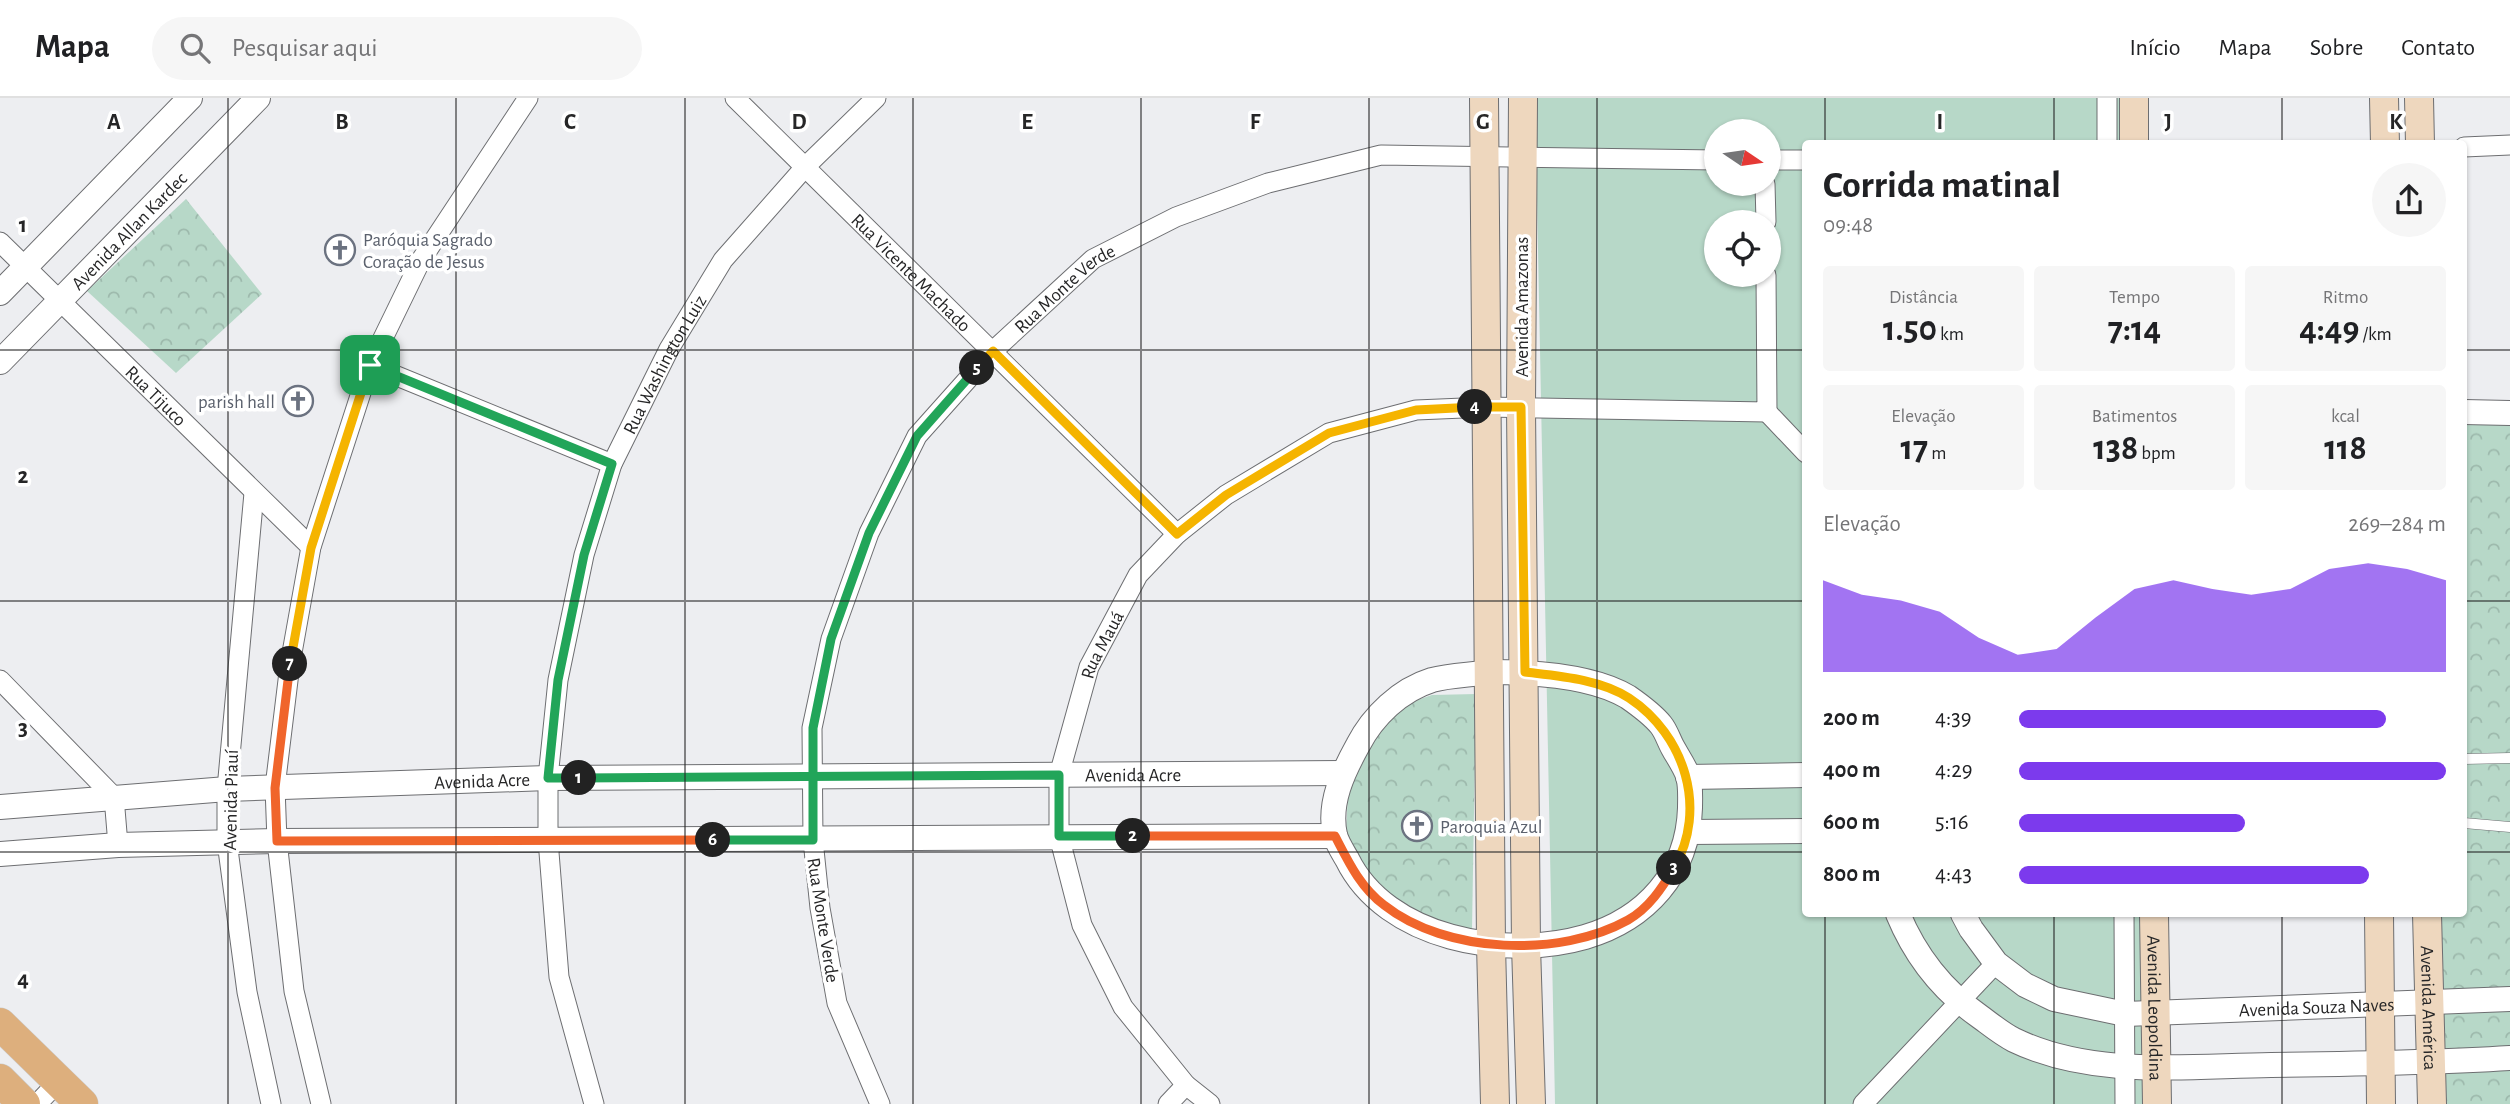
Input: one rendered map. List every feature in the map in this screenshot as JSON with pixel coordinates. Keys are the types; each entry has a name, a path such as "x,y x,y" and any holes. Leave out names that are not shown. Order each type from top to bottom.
{"main road":[{"name":"Avenida Amazonas","path":"1484,98 1491,944 1495,1104"},
{"name":"Avenida Amazonas","path":"1523,98 1521,407 1525,946 1531,1104"},
{"path":"2134,98 2134,140"},
{"path":"2384,98 2385,140"},
{"path":"2419,98 2420,140"},
{"name":"Avenida Leopoldina","path":"2154,917 2157,1104"},
{"path":"2379,917 2381,1104"},
{"name":"Avenida América","path":"2427,917 2432,1104"},
{"path":"0,1024 82,1104"},
{"path":"0,1080 24,1104"}],"street":[{"path":"0,293 190,98"},
{"name":"Avenida Allan Kardec","path":"0,362 258,98"},
{"path":"321,1104 294,991 277,841 275,788 290,664 311,548 370,365 421,260 528,98"},
{"name":"Rua Vicente Machado","path":"735,98 1177,534"},
{"name":"Rua Washington Luiz","path":"594,1104 559,976 548,840 548,778 558,680 584,555 612,464 669,349 723,260 806,166 876,98"},
{"path":"2107,98 2108,140"},
{"path":"2467,147 2510,145"},
{"name":"Rua Monte Verde","path":"880,1104 837,1003 820,908 813,840 813,728 831,639 869,533 917,436 993,351 1094,259 1176,217 1268,183 1381,155 1704,160"},
{"path":"1782,160 1802,160"},
{"name":"Rua Tijuco","path":"0,242 311,548"},
{"path":"1766,287 1768,412 1802,449"},
{"path":"370,365 612,464"},
{"name":"Rua Mauá","path":"1210,1104 1186,1085 1123,1007 1082,925 1059,836 1059,775 1090,667 1138,575 1177,534 1226,495 1329,433 1416,410 1521,407 1768,412"},
{"path":"2467,412 2510,413"},
{"name":"Avenida Piauí","path":"254,493 227,789 227,842 247,992 271,1104"},
{"path":"1489,672 1525,672 1582,679 1628,697 1661,724 1688,777 1689,832 1678,860 1659,893 1629,919 1584,937 1525,946 1491,944 1429,931 1383,905 1354,874 1335,836 1335,802 1342,773 1364,733 1391,701 1431,681 1489,672"},
{"path":"0,680 114,797 118,845"},
{"name":"Avenida Acre","path":"0,807 227,789 548,778 1342,773"},
{"path":"1688,777 1802,775"},
{"path":"1689,832 1802,831"},
{"path":"0,854 118,845 277,841 1335,836"},
{"path":"1899,917 1906,935 1930,971 1959,1002 2013,1040 2065,1058 2126,1067 2429,1063 2510,1058"},
{"name":"Avenida Souza Naves","path":"1964,917 1970,929 1996,963 2025,985 2054,999 2125,1014 2510,999"},
{"path":"2124,917 2125,1104"},
{"path":"1863,1104 1996,963"},
{"path":"37,1104 59,1082"},
{"path":"1168,1104 1186,1085"}],"lane":[{"path":"2467,759 2510,758"},
{"path":"2467,823 2510,827"}],"green space":[{"path":"1535,98 2144,98 2144,140 1802,140 1802,917 2153,917 2155,1104 1555,1104"},
{"path":"186,199 262,294 176,373 87,291"},
{"path":"2467,418 2510,421 2510,1104 2442,1104 2439,917 2467,917"},
{"path":"1476,694 1472,929 1438,923 1391,899 1362,870 1346,832 1349,774 1397,707 1432,695"}],"place":[{"name":"Paróquia Sagrado Coração de Jesus","path":"340,250"},
{"name":"parish hall","path":"298,401"},
{"name":"Paroquia Azul","path":"1417,826"}],"route":[{"path":"370,365 311,548 290,664 275,788 277,841 813,840 812,777 813,728 831,639 869,533 917,436 993,351 1177,534 1226,495 1329,433 1416,410 1521,407 1525,672 1582,679 1628,697 1661,724 1688,777 1689,832 1678,860 1659,893 1629,919 1584,937 1525,946 1491,944 1429,931 1383,905 1354,874 1335,836 1059,836 1059,775 812,777 548,778 558,680 584,555 612,464 370,365"}]}
